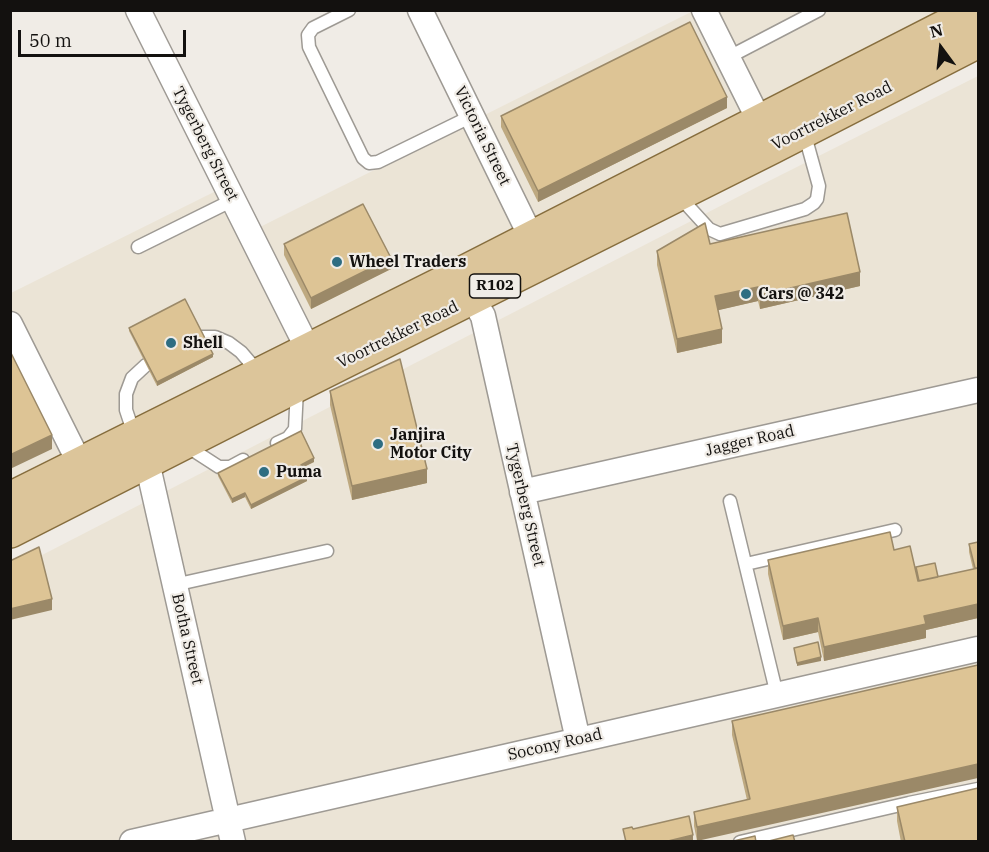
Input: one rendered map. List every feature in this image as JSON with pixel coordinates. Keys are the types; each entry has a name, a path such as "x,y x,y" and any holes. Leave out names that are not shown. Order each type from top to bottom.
{"main road":[{"name":"Voortrekker Road","path":"141,450 183,444 309,370 466,286 765,134 978,10"},
{"name":"Voortrekker Road","path":"538,250 678,194 765,134 804,131 978,41"},
{"name":"Voortrekker Road","path":"10,531 86,478 141,450 260,375 309,370"},
{"name":"Voortrekker Road","path":"10,499 86,478"}],"street":[{"name":"Tygerberg Street","path":"138,10 233,200 309,370"},
{"name":"Victoria Street","path":"420,10 538,250"},
{"path":"704,10 765,134"},
{"name":"Tygerberg Street","path":"466,286 483,316 578,740"},
{"path":"10,324 86,478"},
{"name":"Jagger Road","path":"522,492 978,390"},
{"name":"Botha Street","path":"141,450 230,831"},
{"name":"Socony Road","path":"132,842 230,831 578,740 978,649"}],"lane":[{"path":"349,10 313,28 308,35 309,47 363,158 369,163 378,162 472,116"},
{"path":"727,58 819,10"},
{"path":"678,194 709,229 720,234 805,209 817,199 819,186 804,131"},
{"path":"138,247 233,200"},
{"path":"202,337 215,337 229,343 241,352 260,375"},
{"path":"141,450 126,410 126,394 132,378 146,365"},
{"path":"183,444 222,468 230,467 288,438 295,429 309,370"},
{"path":"730,501 777,695"},
{"path":"746,564 895,530"},
{"path":"174,585 327,551"},
{"path":"740,842 978,789"}],"shaded area":[{"path":"693,11 967,11 11,493 11,293 222,188 246,234"},
{"path":"978,76 978,841 11,842 11,571 763,184"}],"building":[{"path":"690,22 727,97 538,191 501,116"},
{"name":"Wheel Traders","path":"363,204 391,258 311,298 284,244"},
{"name":"Cars @ 342","path":"847,213 860,272 760,295 758,287 715,296 722,329 677,339 657,251 705,223 710,244"},
{"path":"185,299 213,354 157,382 129,328"},
{"path":"10,351 52,435 10,455"},
{"name":"Janjira Motor City","path":"400,359 427,469 352,486 330,391"},
{"name":"Puma","path":"301,431 314,458 301,465 307,477 251,505 245,493 232,499 218,473"},
{"path":"890,532 894,550 910,546 918,581 978,568 978,604 924,616 926,624 824,647 818,618 783,626 768,560"},
{"path":"978,542 978,568 975,568 969,544"},
{"path":"39,547 52,599 10,609 10,561"},
{"path":"935,563 938,577 919,581 916,567"},
{"path":"818,642 821,657 797,663 794,648"},
{"path":"978,665 978,764 697,827 694,812 750,799 732,721"},
{"path":"978,788 978,842 905,842 897,807"},
{"path":"689,816 693,835 664,842 626,842 623,829 632,827 633,829"},
{"path":"793,835 795,842 765,842"},
{"path":"755,836 756,842 729,842"}],"place":[{"name":"Wheel Traders","path":"337,262"},
{"name":"Cars @ 342","path":"746,294"},
{"name":"Shell","path":"171,343"},
{"name":"Janjira Motor City","path":"378,444"},
{"name":"Puma","path":"264,472"}]}
